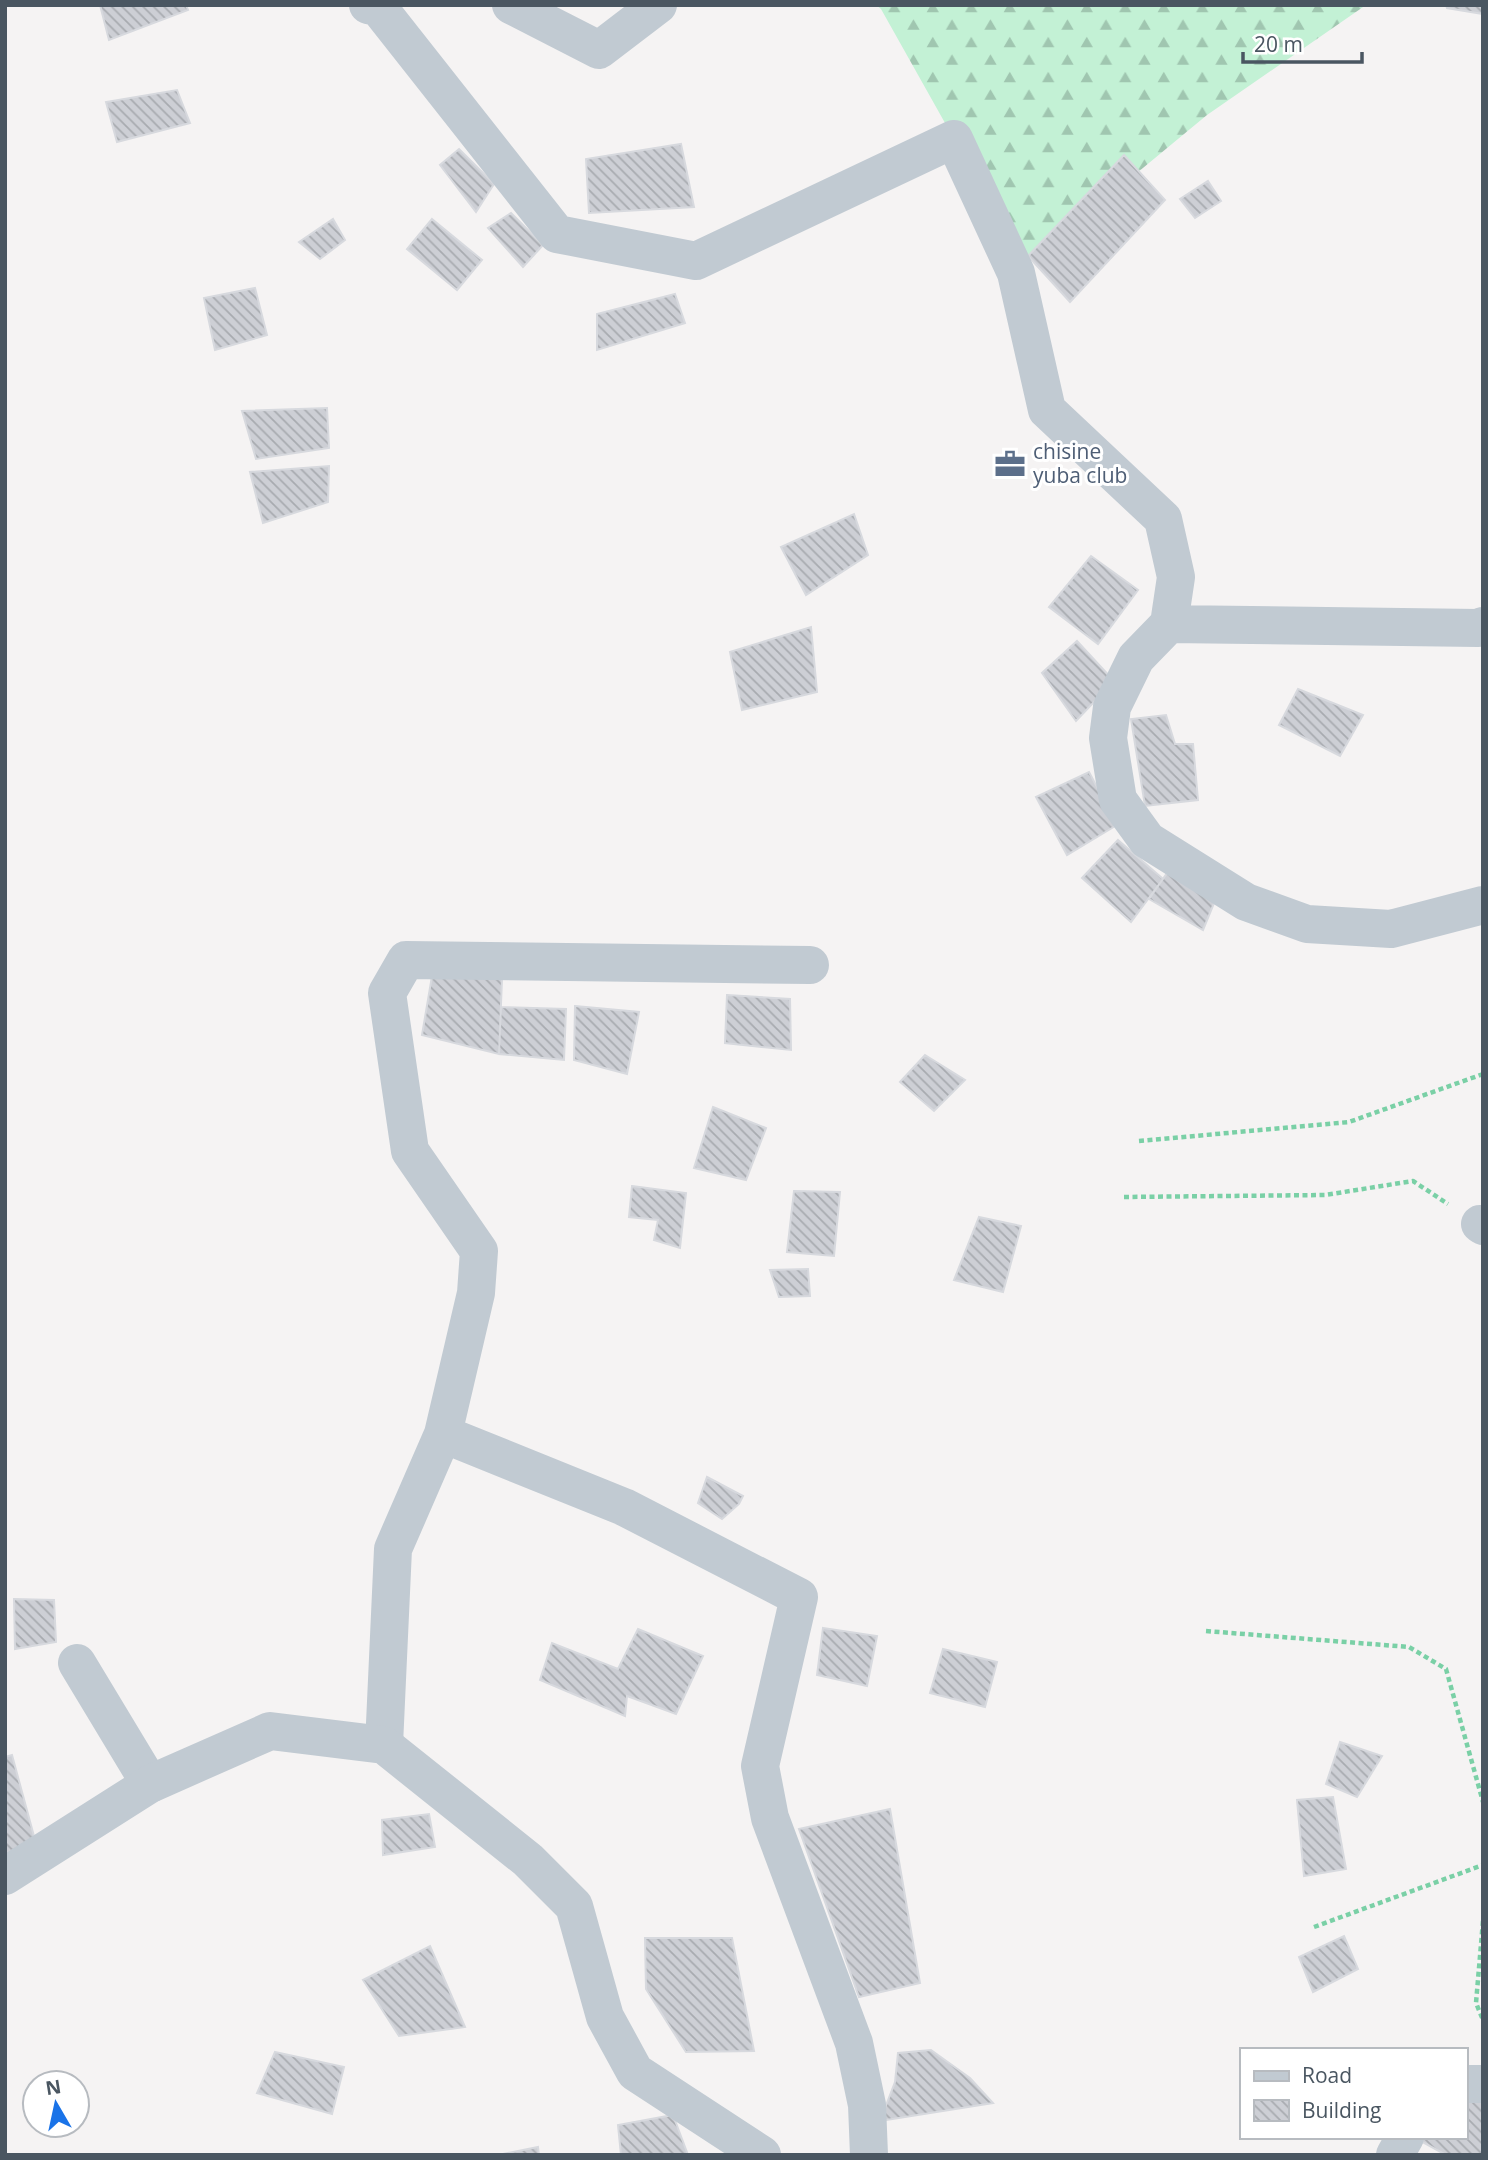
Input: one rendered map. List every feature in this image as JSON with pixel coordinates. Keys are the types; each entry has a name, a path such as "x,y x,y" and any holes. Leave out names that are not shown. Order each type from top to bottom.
{"street":[{"path":"368,5 378,7 557,234 696,261 954,139 1016,273 1047,410 1163,519 1177,577 1169,624 1136,658 1112,707 1108,738 1118,800 1146,840 1246,902 1307,924 1391,929 1483,905"},
{"path":"511,5 599,50 658,5"},
{"path":"1169,624 1483,626"},
{"path":"384,1745 393,1549 443,1434 477,1293 479,1251 410,1151 387,993 406,960 810,965"},
{"path":"443,1434 624,1507 799,1597 760,1766 770,1818 854,2043 867,2105 869,2155"},
{"path":"78,1663 150,1784"},
{"path":"5,1876 150,1784 270,1731 384,1745 528,1860 573,1906 605,2017 635,2072 762,2155"},
{"path":"1395,2155 1404,2139"}],"path":[{"path":"1139,1141 1349,1122 1483,1074"},
{"path":"1124,1197 1325,1195 1413,1181 1481,1225"},
{"path":"1206,1631 1409,1647 1446,1669 1483,1802"},
{"path":"1314,1927 1483,1865"},
{"path":"1483,1921 1476,2003 1483,2020"}],"green space":[{"path":"876,5 1366,5 1207,115 1016,273 954,139 881,9"}],"building":[{"path":"100,5 186,5 188,10 109,40"},
{"path":"1446,5 1483,5 1483,14 1447,8"},
{"path":"177,90 190,123 117,142 106,102"},
{"path":"681,144 694,207 589,213 586,159"},
{"path":"459,149 494,184 476,212 440,165"},
{"path":"1124,155 1165,200 1070,302 1028,256"},
{"path":"1208,181 1221,201 1195,218 1180,199"},
{"path":"511,213 543,245 523,267 488,228"},
{"path":"333,219 345,240 320,259 299,242"},
{"path":"432,219 482,260 457,290 407,249"},
{"path":"255,288 267,335 215,350 204,298"},
{"path":"675,294 685,323 597,350 597,314"},
{"path":"327,408 329,448 256,459 242,411"},
{"path":"329,466 328,502 263,523 250,472"},
{"path":"854,514 868,555 806,595 781,547"},
{"path":"1091,556 1138,590 1098,644 1049,607"},
{"path":"811,627 817,692 742,710 730,652"},
{"path":"1077,641 1114,681 1076,721 1042,673"},
{"path":"1298,689 1363,715 1340,756 1279,725"},
{"path":"1166,715 1175,744 1193,744 1198,800 1145,806 1131,719"},
{"path":"1089,772 1117,825 1067,855 1036,797"},
{"path":"1118,840 1163,879 1131,922 1082,878"},
{"path":"1172,866 1217,896 1203,930 1149,899"},
{"path":"432,976 502,979 499,1054 422,1035"},
{"path":"727,995 790,999 791,1050 725,1043"},
{"path":"575,1006 639,1012 627,1074 574,1060"},
{"path":"501,1007 566,1009 564,1060 499,1054"},
{"path":"925,1055 965,1080 934,1111 900,1082"},
{"path":"713,1107 766,1128 746,1180 694,1168"},
{"path":"632,1186 686,1193 680,1248 654,1240 658,1220 629,1217"},
{"path":"794,1191 840,1192 834,1256 787,1252"},
{"path":"979,1217 1021,1226 1003,1292 954,1280"},
{"path":"808,1269 810,1296 779,1297 770,1270"},
{"path":"707,1477 743,1496 739,1504 722,1519 698,1503"},
{"path":"14,1599 54,1600 56,1642 15,1649"},
{"path":"823,1628 877,1636 867,1686 817,1675"},
{"path":"638,1629 703,1656 676,1714 627,1696 625,1716 540,1680 552,1643 618,1669"},
{"path":"943,1649 997,1662 985,1707 930,1693"},
{"path":"1340,1742 1382,1756 1357,1797 1326,1784"},
{"path":"12,1755 35,1840 5,1854 5,1757"},
{"path":"1333,1797 1346,1869 1304,1876 1297,1800"},
{"path":"890,1809 920,1983 859,1997 799,1829"},
{"path":"429,1814 435,1847 383,1855 382,1820"},
{"path":"1344,1936 1358,1969 1313,1992 1299,1957"},
{"path":"645,1938 732,1938 754,2051 686,2052 646,1989"},
{"path":"430,1946 465,2027 399,2036 363,1980"},
{"path":"931,2050 970,2078 993,2103 880,2121 895,2082 898,2053"},
{"path":"275,2052 344,2067 332,2114 257,2093"},
{"path":"1467,2096 1483,2099 1483,2155 1446,2155 1417,2139 1467,2139"},
{"path":"673,2115 688,2155 621,2155 618,2125"},
{"path":"538,2147 539,2155 498,2155"}],"place":[{"name":"chisine yuba club","path":"1010,464"}]}
